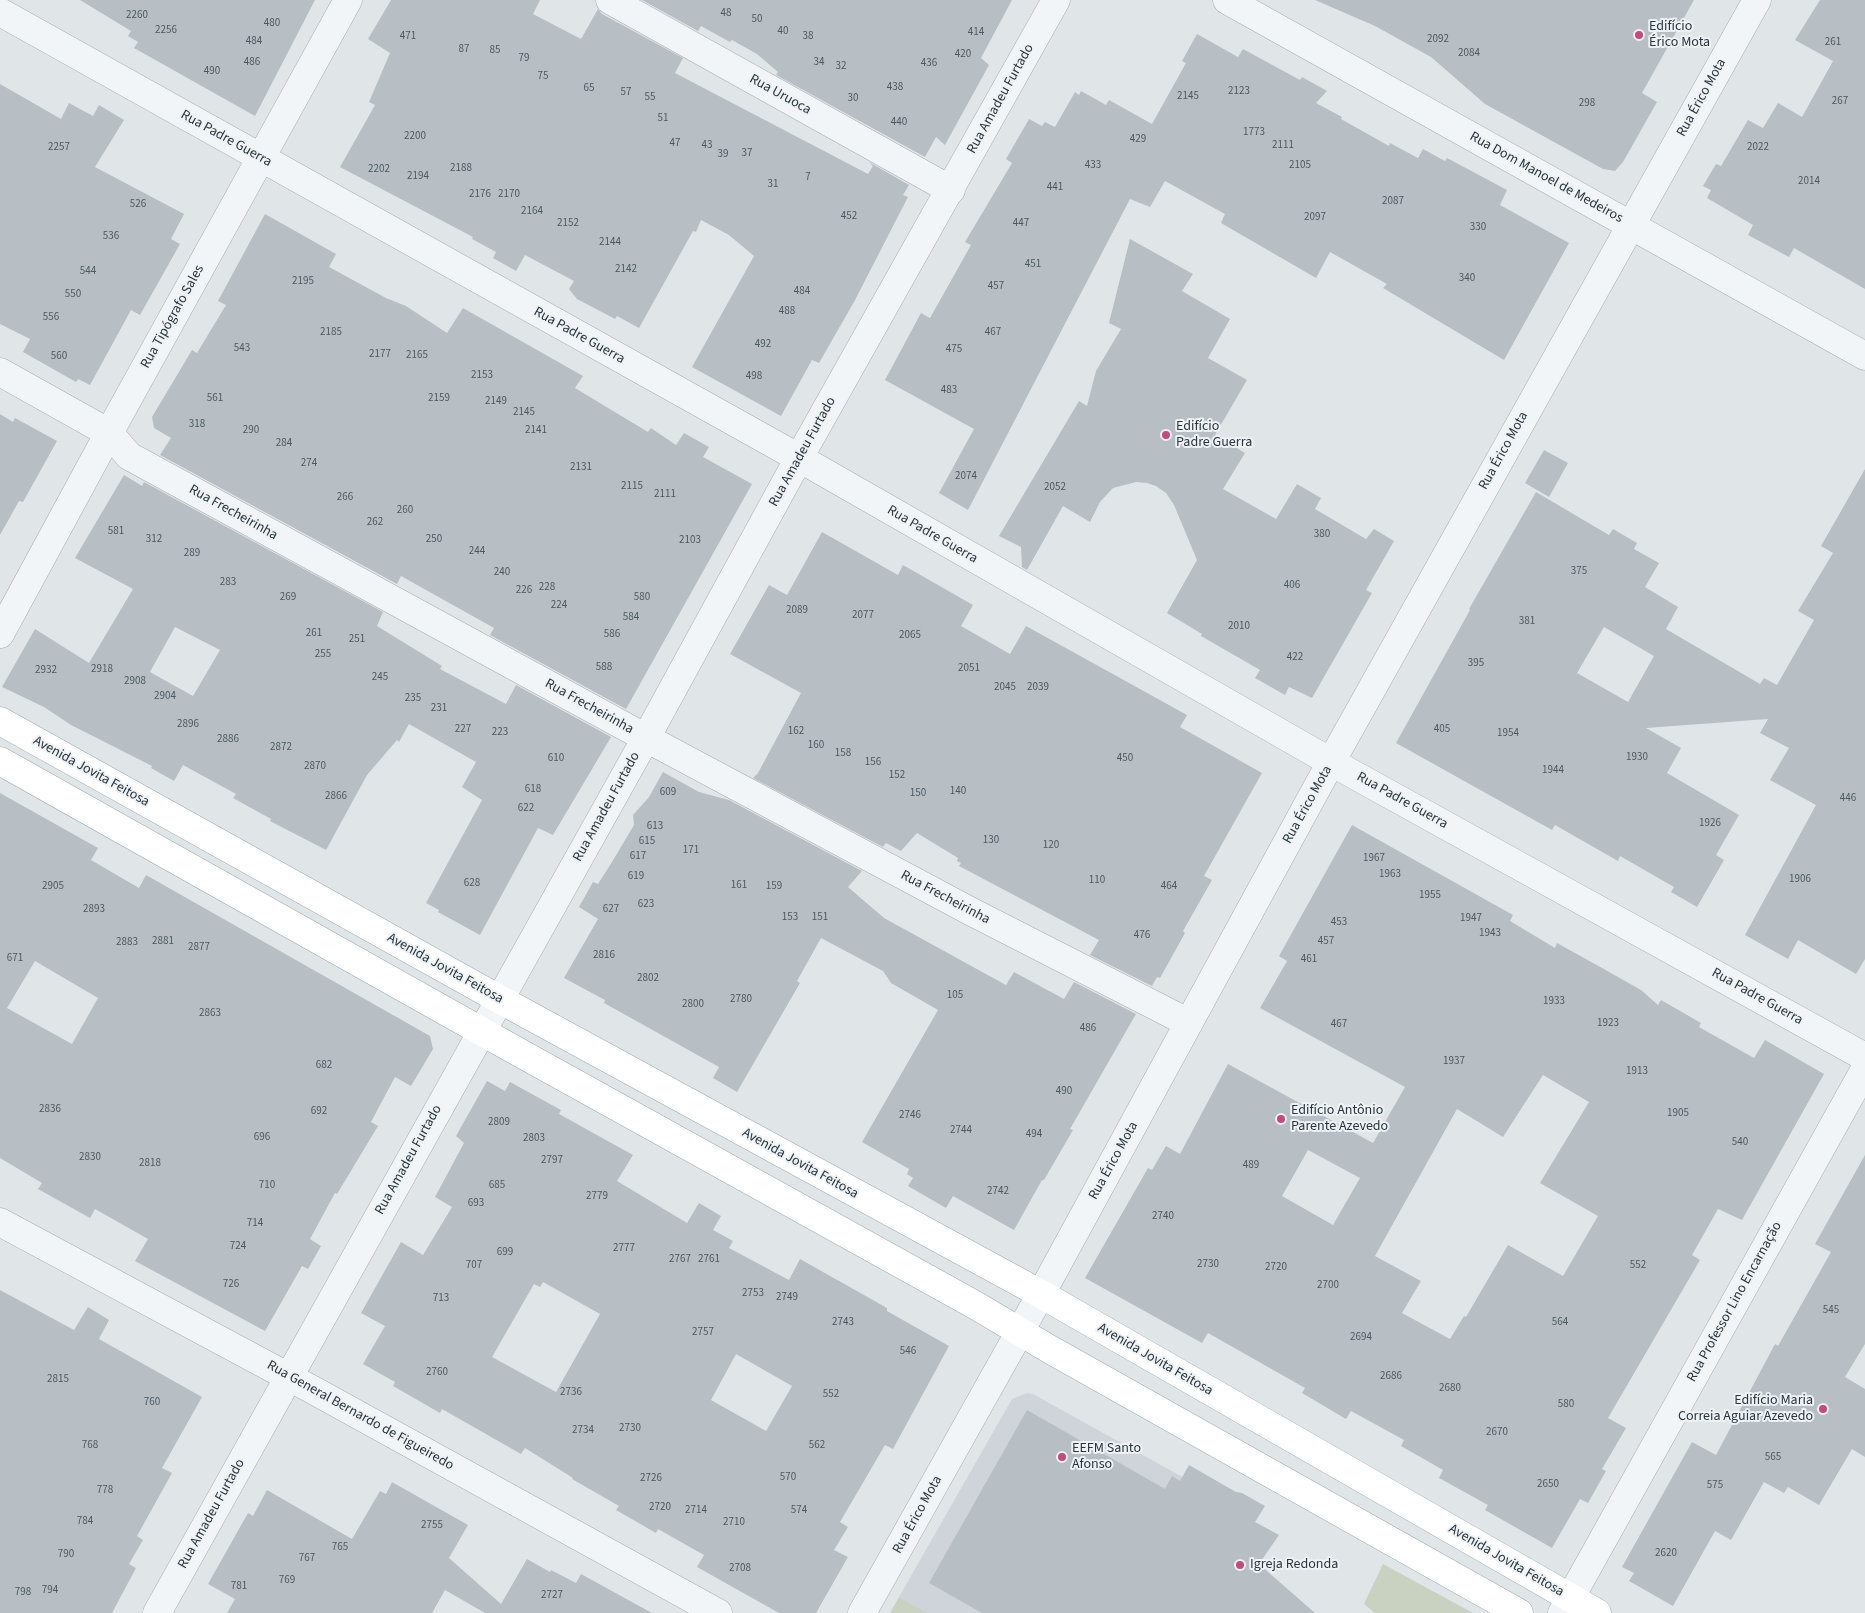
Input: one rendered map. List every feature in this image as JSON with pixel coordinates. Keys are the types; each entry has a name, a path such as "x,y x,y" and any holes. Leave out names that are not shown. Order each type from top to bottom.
{"main road":[{"name":"Avenida Jovita Feitosa","path":"0,721 499,999 1041,1294 1566,1605 1597,1613"},
{"path":"0,761 975,1305 1019,1332 1519,1613"}],"street":[{"name":"Rua Tipógrafo Sales","path":"0,634 348,0"},
{"name":"Rua Uruoca","path":"610,0 950,190"},
{"name":"Rua Amadeu Furtado","path":"157,1613 481,1030 646,738 798,458 1056,0"},
{"name":"Rua Dom Manoel de Medeiros","path":"1227,0 1865,356"},
{"name":"Rua Érico Mota","path":"862,1613 1041,1294 1331,762 1757,0"},
{"name":"Rua Padre Guerra","path":"0,12 798,458 1331,762 1865,1057"},
{"name":"Rua Frecheirinha","path":"0,372 109,433 129,456 970,912 1189,1023"},
{"name":"Rua Professor Lino Encarnação","path":"1566,1605 1865,1069"},
{"name":"Rua General Bernardo de Figueiredo","path":"0,1222 289,1377 718,1613"}],"shaded area":[{"name":"EEFM Santo Afonso","path":"1027,1393 1033,1394 1251,1515 1192,1613 928,1613 899,1597 1012,1399"}],"green space":[{"path":"1383,1564 1473,1613 1375,1613 1364,1604"},
{"path":"899,1597 928,1613 890,1613"}],"building":[{"path":"80,0 315,0 255,116 134,48 138,42 128,36 131,31"},
{"path":"391,0 540,0 533,14 581,39 598,9 602,14 683,58 675,73 868,174 873,166 869,162 909,185 903,195 908,197 854,302 819,363 812,360 781,416 692,367 754,256 729,235 701,220 696,232 693,231 639,328 617,316 615,319 577,299 569,289 574,281 525,255 516,271 493,258 496,252 472,239 473,237 340,167 375,105 369,102 390,53 368,39"},
{"path":"642,0 1012,0 981,58 989,65 945,145 936,137 925,157 776,75 778,72 757,54 732,40 730,42 701,26 698,31"},
{"path":"1315,0 1694,0 1642,93 1657,102 1623,162 1615,171 1603,169 1485,104 1431,57 1375,26"},
{"path":"1820,0 1865,0 1865,289 1794,248 1789,257 1748,235 1753,225 1707,198 1711,190 1703,186 1716,164 1721,166 1748,120 1763,128 1778,103 1802,117 1833,61 1795,40"},
{"path":"1197,34 1238,57 1243,49 1300,80 1302,77 1327,91 1316,103 1389,146 1390,143 1418,158 1423,149 1445,161 1447,158 1507,190 1500,205 1569,243 1504,360 1383,288 1387,284 1330,252 1316,278 1221,223 1225,214 1165,181 1150,207 1130,199 968,510 939,493 974,429 885,380 921,313 930,318 971,245 965,242 1012,163 1006,159 1029,119 1042,126 1045,122 1055,127 1075,92 1079,95 1081,91 1106,105 1109,100 1152,124 1186,63 1182,61"},
{"path":"0,84 61,119 69,103 93,116 99,105 124,120 95,167 184,214 171,239 180,244 140,315 131,310 90,385 78,379 76,382 23,352 30,339 0,324"},
{"path":"265,214 336,254 329,267 386,298 406,306 447,333 463,308 583,376 575,388 648,432 651,428 676,445 684,433 709,447 703,457 752,484 626,709 490,635 494,628 401,576 397,584 160,455 171,438 154,428 152,417 192,350 197,353 226,305 218,301"},
{"path":"1130,239 1193,274 1182,291 1230,319 1208,358 1247,380 1215,435 1245,453 1223,489 1276,519 1297,484 1321,498 1315,509 1366,539 1374,529 1394,541 1366,590 1372,593 1312,698 1289,687 1285,695 1255,678 1260,670 1201,636 1202,634 1167,613 1197,560 1174,505 1166,493 1156,486 1136,482 1113,488 1100,502 1090,522 1063,506 1027,570 1022,567 1021,547 999,536 1079,401 1087,406 1096,371 1121,329 1109,323"},
{"path":"0,414 13,422 15,418 57,441 23,502 19,501 0,535"},
{"path":"1544,450 1568,463 1549,497 1525,483"},
{"path":"1865,469 1865,959 1856,974 1798,940 1788,959 1745,935 1816,805 1770,780 1789,748 1760,733 1768,719 1646,728 1681,748 1667,773 1739,815 1716,855 1724,860 1697,907 1671,892 1674,887 1620,856 1618,861 1555,825 1552,830 1396,743 1469,609 1536,492 1609,535 1613,529 1637,543 1634,549 1659,563 1645,587 1678,607 1666,629 1760,684 1764,678 1777,685 1814,620 1798,611 1833,553 1821,546","holes":["1604,627 1654,656 1628,702 1577,673"]},
{"path":"124,475 142,486 144,482 383,612 377,626 442,666 440,669 506,704 516,685 611,737 553,835 538,828 480,935 438,912 439,910 426,903 482,800 462,787 476,762 409,724 399,742 397,740 367,775 326,850 270,821 271,819 233,798 236,794 183,765 174,781 151,768 152,766 71,725 44,707 2,687 35,629 89,663 133,589 75,558","holes":["175,627 220,650 193,696 150,672"]},
{"path":"822,532 898,575 903,565 973,605 961,626 1010,654 1026,626 1187,715 1180,727 1262,773 1204,876 1212,880 1183,931 1185,933 1160,978 1157,977 1152,986 1090,955 1099,940 959,866 961,863 957,861 958,858 917,833 901,851 886,843 883,847 753,778 758,773 801,693 730,654 769,585 787,595"},
{"path":"663,772 699,792 729,800 862,871 848,887 884,918 1006,985 1014,972 1064,999 1074,982 1136,1014 1070,1129 1073,1130 1014,1230 953,1196 946,1208 908,1186 913,1178 907,1174 909,1169 862,1142 938,1010 891,983 883,971 821,938 797,981 800,983 737,1092 713,1078 719,1067 604,1003 605,1000 564,978 598,919 579,907 593,882 598,884 612,862 634,825 633,815 649,797"},
{"path":"0,793 98,848 91,860 139,888 146,875 430,1036 433,1049 411,1086 395,1077 371,1122 378,1126 337,1194 335,1193 310,1239 321,1246 308,1269 302,1266 265,1331 135,1261 148,1239 95,1209 90,1218 38,1189 42,1183 0,1158","holes":["35,961 98,998 72,1044 7,1008"]},
{"path":"1352,825 1513,915 1510,921 1555,948 1557,943 1641,990 1658,1005 1661,1000 1701,1023 1699,1027 1754,1058 1765,1040 1824,1074 1742,1220 1718,1209 1692,1255 1700,1260 1608,1418 1626,1428 1602,1469 1606,1471 1588,1503 1580,1499 1552,1548 1485,1510 1488,1505 1439,1478 1443,1470 1401,1446 1404,1440 1351,1411 1346,1419 1302,1393 1305,1388 1208,1333 1202,1343 1085,1278 1148,1168 1152,1170 1166,1146 1180,1154 1228,1064 1373,1143 1405,1087 1260,1008 1287,961 1279,956","holes":["1543,1075 1589,1102 1540,1183 1598,1216 1563,1276 1508,1245 1466,1317 1464,1316 1450,1339 1402,1313 1421,1281 1375,1256 1457,1109 1503,1137","1308,1150 1360,1178 1333,1225 1282,1196"]},
{"path":"487,1081 505,1091 510,1082 561,1110 559,1114 633,1155 617,1181 687,1223 699,1203 721,1216 713,1230 733,1241 729,1248 789,1280 800,1259 887,1308 887,1311 949,1346 893,1449 885,1445 840,1522 848,1527 834,1550 848,1557 816,1613 779,1613 697,1567 704,1555 658,1529 656,1533 616,1510 619,1506 572,1479 525,1448 521,1454 442,1409 440,1413 393,1386 395,1382 363,1364 385,1326 361,1313 401,1242 423,1255 452,1207 435,1197 464,1143 456,1136","holes":["543,1282 600,1314 556,1392 492,1357 534,1284 540,1287","736,1354 792,1386 766,1431 711,1400"]},
{"path":"1865,1155 1865,1344 1845,1377 1865,1389 1865,1457 1852,1449 1819,1505 1788,1487 1784,1493 1764,1482 1731,1540 1715,1531 1673,1606 1629,1581 1634,1573 1622,1567 1692,1442 1716,1455 1775,1344 1778,1346 1831,1252 1815,1244"},
{"path":"0,1290 74,1330 88,1307 109,1320 99,1339 202,1397 162,1468 172,1473 137,1536 143,1540 129,1564 136,1568 112,1613 0,1613"},
{"name":"EEFM Santo Afonso","path":"1027,1410 1165,1489 1172,1476 1180,1481 1189,1465 1265,1506 1255,1522 1279,1535 1259,1564 1315,1613 982,1613 929,1583"},
{"path":"392,1482 468,1525 449,1558 501,1604 527,1559 550,1572 551,1570 576,1583 581,1574 652,1613 485,1613 445,1590 432,1613 227,1613 235,1599 208,1584 248,1513 253,1516 267,1490 352,1539 380,1491 386,1494"}],"place":[{"name":"Edifício Érico Mota","path":"1639,35"},
{"name":"Edifício Padre Guerra","path":"1166,435"},
{"name":"Edifício Antônio Parente Azevedo","path":"1281,1119"},
{"name":"Edifício Maria Correia Aguiar Azevedo","path":"1823,1409"},
{"name":"EEFM Santo Afonso","path":"1062,1457"},
{"name":"Igreja Redonda","path":"1240,1565"}]}
